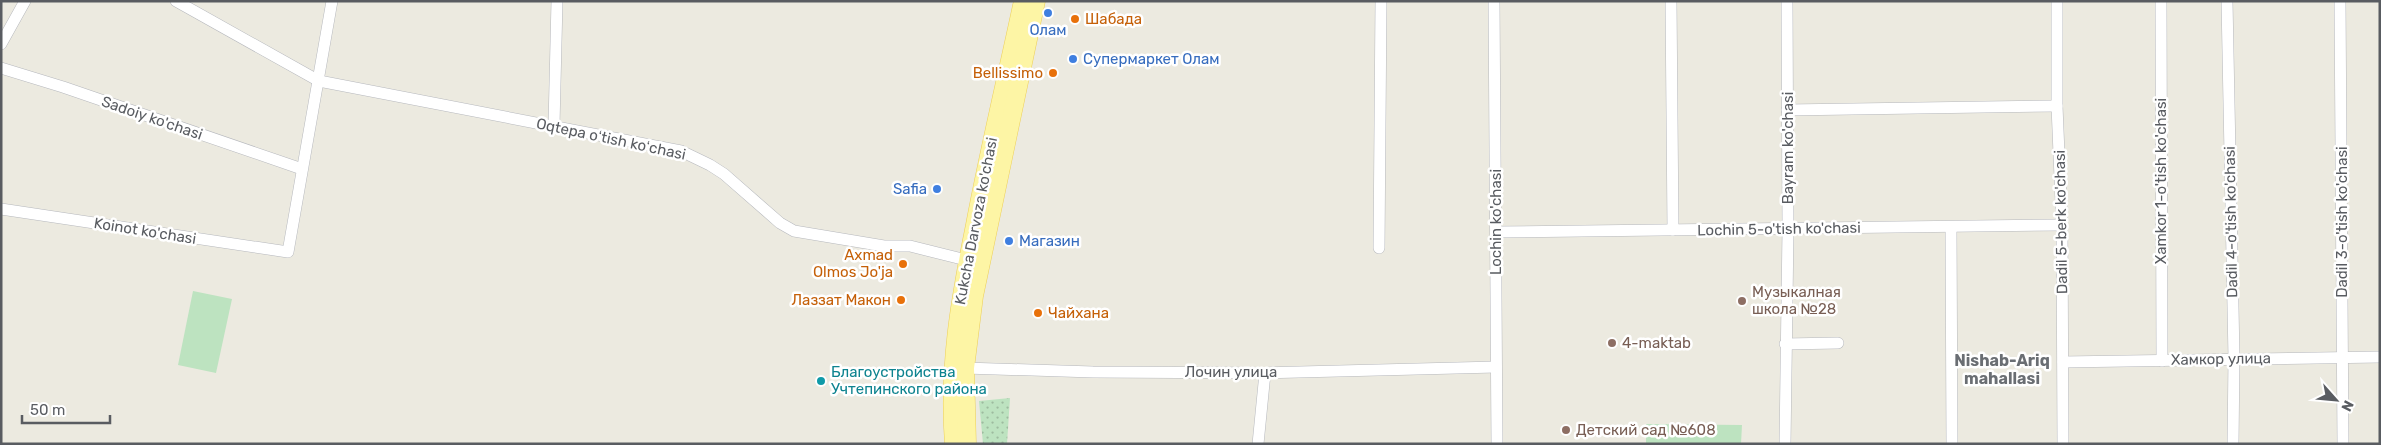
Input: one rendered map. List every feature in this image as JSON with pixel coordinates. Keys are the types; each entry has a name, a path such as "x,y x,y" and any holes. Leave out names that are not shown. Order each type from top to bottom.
{"main road":[{"name":"Kukcha Darvoza ko'chasi","path":"954,444 959,368 974,262 1023,1"},
{"name":"Kukcha Darvoza ko'chasi","path":"974,262 1036,1"},
{"name":"Kukcha Darvoza ko'chasi","path":"959,368 967,444"}],"street":[{"path":"1,44 25,1"},
{"name":"Oqtepa oʻtish koʻchasi","path":"176,1 319,81 681,151 724,174 780,223 794,231 884,246 910,246 974,262"},
{"path":"302,170 332,1"},
{"path":"554,126 556,1"},
{"path":"1379,248 1381,1"},
{"name":"Lochin ko'chasi","path":"1494,1 1497,444"},
{"path":"1671,1 1672,230"},
{"name":"Bayram ko'chasi","path":"1786,444 1788,1"},
{"name":"Dadil 5-berk ko'chasi","path":"2057,1 2057,106 2062,225 2063,444"},
{"name":"Xamkor 1-o'tish ko'chasi","path":"2161,1 2162,361"},
{"name":"Dadil 4-o'tish ko'chasi","path":"2227,1 2234,358 2233,444"},
{"name":"Dadil 3-o'tish ko'chasi","path":"2340,1 2343,444"},
{"name":"Sadoiy ko'chasi","path":"1,68 63,87 302,170"},
{"path":"1787,110 2057,106"},
{"name":"Koinot ko'chasi","path":"1,209 288,252 302,170"},
{"name":"Lochin 5-o'tish ko'chasi","path":"1496,232 1788,230 2062,225"},
{"path":"1950,227 1952,444"},
{"path":"1785,344 1838,343"},
{"name":"Хамкор улица","path":"2063,362 2380,357"},
{"name":"Лочин улица","path":"959,368 1093,372 1266,373 1496,367"},
{"path":"1258,444 1266,373"}],"green space":[{"path":"193,291 232,299 216,373 178,365"},
{"path":"1010,398 1007,444 983,444 979,401"},
{"path":"1646,424 1742,425 1741,444 1646,444"}],"place":[{"name":"Олам","path":"1048,13"},
{"name":"Шабада","path":"1075,19"},
{"name":"Супермаркет Олам","path":"1073,59"},
{"name":"Bellissimo","path":"1053,73"},
{"name":"Safia","path":"937,189"},
{"name":"Магазин","path":"1009,241"},
{"name":"Axmad Olmos Jo'ja","path":"903,264"},
{"name":"Лаззат Макон","path":"901,300"},
{"name":"Музыкалная школа №28","path":"1742,301"},
{"name":"Чайхана","path":"1038,313"},
{"name":"4-maktab","path":"1612,343"},
{"name":"Благоустройства Учтепинского района","path":"821,381"},
{"name":"Детский сад №608","path":"1566,430"}],"district":[{"name":"Nishab-Ariq mahallasi","path":"2002,369"}]}
